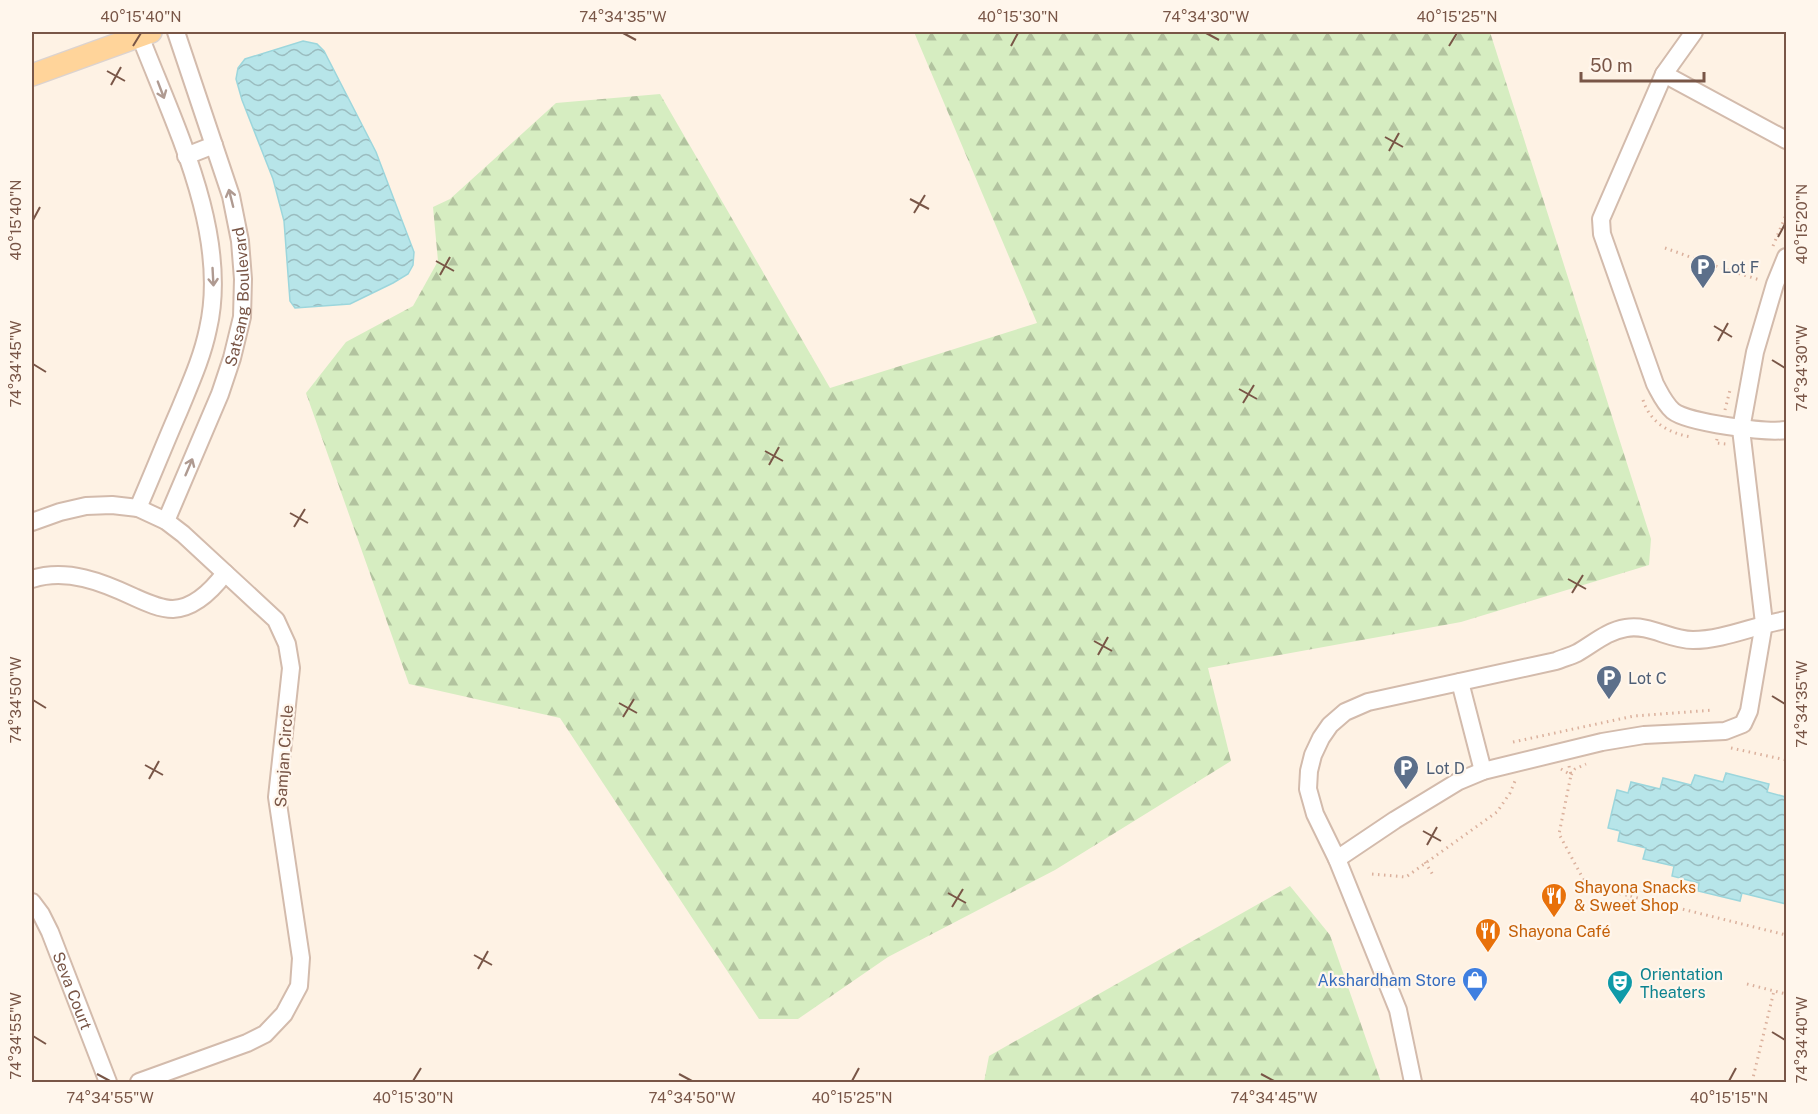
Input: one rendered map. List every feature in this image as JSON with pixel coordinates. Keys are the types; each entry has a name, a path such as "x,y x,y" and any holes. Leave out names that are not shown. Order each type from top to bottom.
{"main road":[{"path":"32,75 145,34"}],"street":[{"name":"Satsang Boulevard","path":"166,521 220,394 232,358 242,317 243,279 240,241 231,196 176,32"},
{"path":"1694,32 1664,74 1601,219 1602,234 1655,384 1663,400 1674,412 1741,429 1786,430"},
{"name":"Satsang Boulevard","path":"138,508 198,364 209,328 213,287 211,250 205,214 145,34"},
{"path":"1664,74 1786,140"},
{"path":"186,156 214,145"},
{"path":"1336,858 1442,791 1483,771 1602,742 1644,735 1725,731 1743,724 1749,711 1764,623 1741,429 1755,352 1775,284 1786,257"},
{"name":"Samjan Circle","path":"32,522 60,512 112,505 138,508 166,521 276,620 287,644 291,668 277,797 302,958 299,986 284,1014 265,1034 247,1043 139,1083"},
{"path":"32,579 44,575 68,576 102,582 160,607 174,609 192,604 215,586 225,573"},
{"path":"1413,1083 1398,1010 1336,858 1315,814 1308,789 1311,763 1321,738 1330,726 1345,712 1368,702 1556,661 1575,654 1608,633 1626,628 1646,628 1679,640 1695,640 1786,620"},
{"path":"1460,682 1483,771"},
{"name":"Seva Court","path":"32,902 50,932 108,1083"}],"path":[{"path":"1665,248 1724,270 1758,279"},
{"path":"1562,732 1571,776 1559,834 1587,886 1786,934"},
{"path":"1731,748 1786,760"},
{"path":"1559,768 1571,776"},
{"path":"1372,874 1406,877 1497,812 1510,793 1516,778"},
{"path":"1425,862 1433,875"},
{"path":"1626,913 1630,896"},
{"path":"1747,984 1786,994"},
{"path":"1752,1083 1774,991"}],"green space":[{"path":"914,32 1490,32 1651,539 1649,565 1461,622 1208,668 1231,761 1055,870 888,957 798,1019 759,1019 560,718 409,684 306,393 346,342 413,306 438,261 433,207 450,199 556,103 660,94 830,388 1037,323"},
{"path":"1290,886 1330,935 1381,1082 984,1082 989,1056"}],"water":[{"path":"303,41 317,44 324,51 376,152 414,252 413,265 408,274 350,304 295,308 290,301 284,221 273,179 236,79 238,68 245,59"},
{"path":"1726,773 1769,784 1767,792 1786,797 1786,904 1742,893 1740,901 1698,891 1699,883 1672,876 1674,866 1643,859 1646,848 1618,841 1620,831 1608,828 1617,790 1628,793 1631,782 1660,789 1663,778 1691,785 1695,775 1723,782"}],"place":[{"name":"Lot F","path":"1703,290"},
{"name":"Lot C","path":"1609,701"},
{"name":"Lot D","path":"1406,791"},
{"name":"Shayona Snacks & Sweet Shop","path":"1554,919"},
{"name":"Shayona Café","path":"1488,954"},
{"name":"Akshardham Store","path":"1475,1003"},
{"name":"Orientation Theaters","path":"1620,1006"}]}
